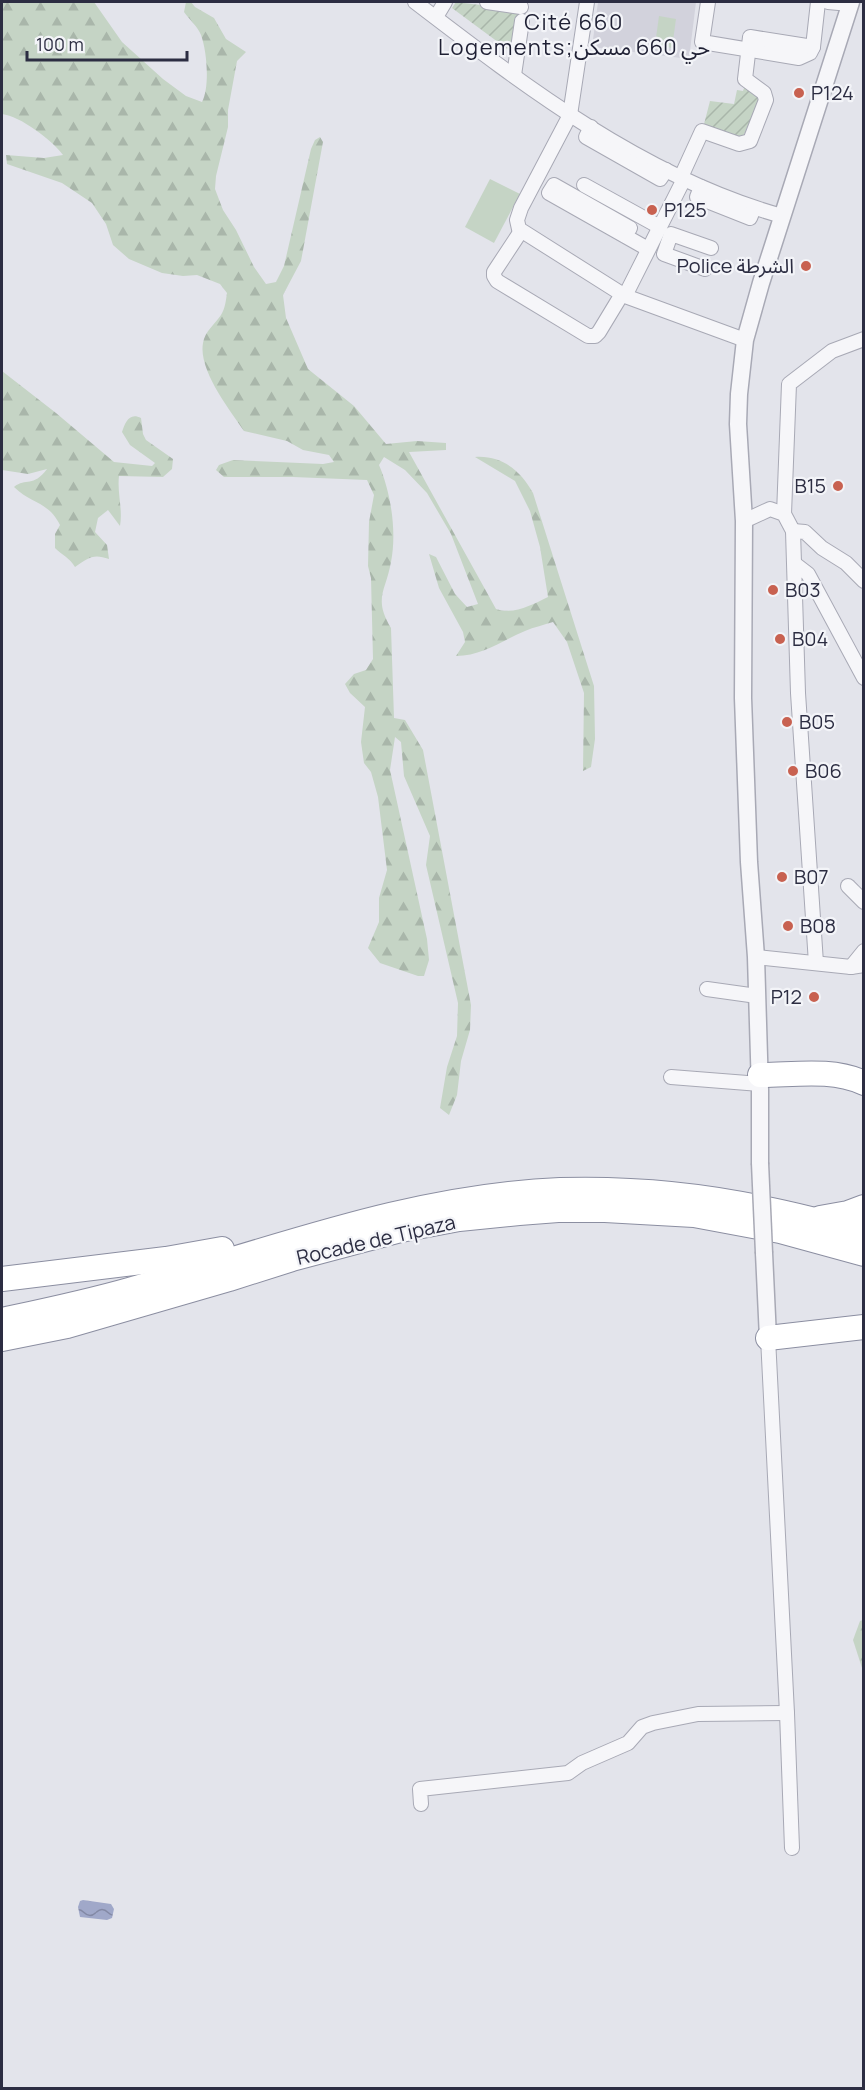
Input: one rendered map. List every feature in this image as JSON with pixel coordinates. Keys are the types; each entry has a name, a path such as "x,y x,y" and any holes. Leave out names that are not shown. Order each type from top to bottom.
{"highway":[{"path":"760,1074 832,1063 850,1064 864,1069"},
{"path":"760,1074 830,1075 853,1078 864,1083"},
{"name":"Rocade de Tipaza","path":"2,1320 128,1291 364,1220 485,1197 560,1190 692,1196 775,1210 864,1233"},
{"path":"775,1210 808,1218 848,1214 864,1207"},
{"name":"Rocade de Tipaza","path":"2,1339 67,1326 230,1280 292,1259 401,1230 519,1213 594,1210 694,1215 780,1231 864,1254"},
{"path":"2,1279 166,1259 237,1247 284,1244"},
{"path":"768,1338 864,1327"}],"street":[{"path":"415,2 570,115 682,178 754,208 782,216"},
{"path":"436,17 445,2"},
{"path":"487,2 521,14 514,75"},
{"path":"512,245 509,232 570,115 587,2"},
{"path":"708,2 702,42 748,50"},
{"path":"521,231 494,272 495,279 586,336 595,336 623,295 654,238 702,131 740,144 750,141 766,100 764,93 745,79 750,36 813,47 818,2"},
{"path":"792,1848 760,1163 758,996 749,862 743,699 744,521 738,424 745,340 850,3 828,2"},
{"path":"626,236 630,228 554,185 549,193 626,236 654,238"},
{"path":"584,185 654,238 668,245"},
{"path":"518,214 518,225 521,231 623,295 745,340"},
{"path":"705,269 664,254 671,234 711,248"},
{"path":"816,963 798,693 793,531 784,514 789,384 832,351 864,339"},
{"path":"744,521 770,509 784,514"},
{"path":"793,531 805,532 822,548 846,563 864,581"},
{"path":"795,564 808,574 863,676"},
{"path":"848,886 864,902"},
{"path":"756,957 857,966 864,951"},
{"path":"707,989 758,996"},
{"path":"671,1077 760,1074"},
{"path":"421,1804 420,1789 568,1773 582,1763 628,1743 642,1726 653,1723 698,1714 787,1713"}],"shaded area":[{"path":"598,2 696,2 689,59 592,47"}],"green space":[{"path":"2,2 94,2 122,42 163,79 186,96 202,102 207,78 205,50 200,32 184,12 186,2 191,2 195,7 214,18 226,39 246,52 237,61 228,110 228,127 216,176 215,189 223,210 236,230 254,267 266,284 276,282 284,266 311,149 315,140 320,137 323,142 301,261 283,295 286,318 308,369 354,406 386,444 417,441 446,443 446,450 409,452 496,609 502,611 516,610 548,597 540,547 530,511 515,481 475,457 494,459 510,466 523,478 533,493 594,686 595,739 591,767 583,771 584,693 567,642 553,622 475,653 456,656 465,642 463,632 439,588 429,554 436,557 455,594 467,607 478,604 451,534 427,493 405,470 384,457 379,465 390,500 393,526 393,550 382,602 391,628 394,718 405,720 423,750 471,1005 470,1030 461,1061 457,1095 449,1115 440,1108 447,1067 457,1036 458,1003 426,865 430,836 404,776 401,742 395,737 390,770 427,939 429,960 424,976 380,963 368,948 379,922 379,898 387,870 378,797 371,772 364,763 361,742 365,707 350,693 345,684 354,674 366,670 373,659 371,578 368,566 369,522 374,495 367,480 224,477 216,470 219,465 233,460 323,464 334,462 329,455 303,450 287,441 244,431 216,389 205,365 203,343 210,328 221,315 225,304 227,293 220,284 197,275 162,273 129,259 113,245 106,224 92,203 62,183 7,164 6,155 44,158 63,155 35,130 18,119 2,114"},
{"path":"456,2 521,10 514,54 452,8"},
{"path":"659,16 676,19 672,48 655,45"},
{"path":"745,85 761,96 743,137 739,139 703,128 710,101 734,104 737,90 743,91"},
{"path":"490,179 520,194 494,243 465,227"},
{"path":"2,371 114,462 152,466 155,463 130,445 122,432 126,422 133,416 141,418 146,440 173,459 172,469 163,477 119,476 120,526 108,510 98,518 95,532 107,545 109,559 99,556 91,557 75,567 55,548 55,534 60,525 55,517 45,507 14,487 38,478 47,469 28,474 2,470"},
{"path":"864,1620 863,1671 853,1640 860,1621"}],"water":[{"path":"80,1901 111,1904 114,1909 112,1918 107,1920 80,1917 78,1907"}],"place":[{"name":"P124","path":"799,93"},
{"name":"P125","path":"652,210"},
{"name":"Police الشرطة","path":"806,266"},
{"name":"B15","path":"838,486"},
{"name":"B03","path":"773,590"},
{"name":"B04","path":"780,639"},
{"name":"B05","path":"787,722"},
{"name":"B06","path":"793,771"},
{"name":"B07","path":"782,877"},
{"name":"B08","path":"788,926"},
{"name":"P12","path":"814,997"}],"district":[{"name":"Cité 660 Logements;حي 660 مسكن","path":"574,34"}]}
